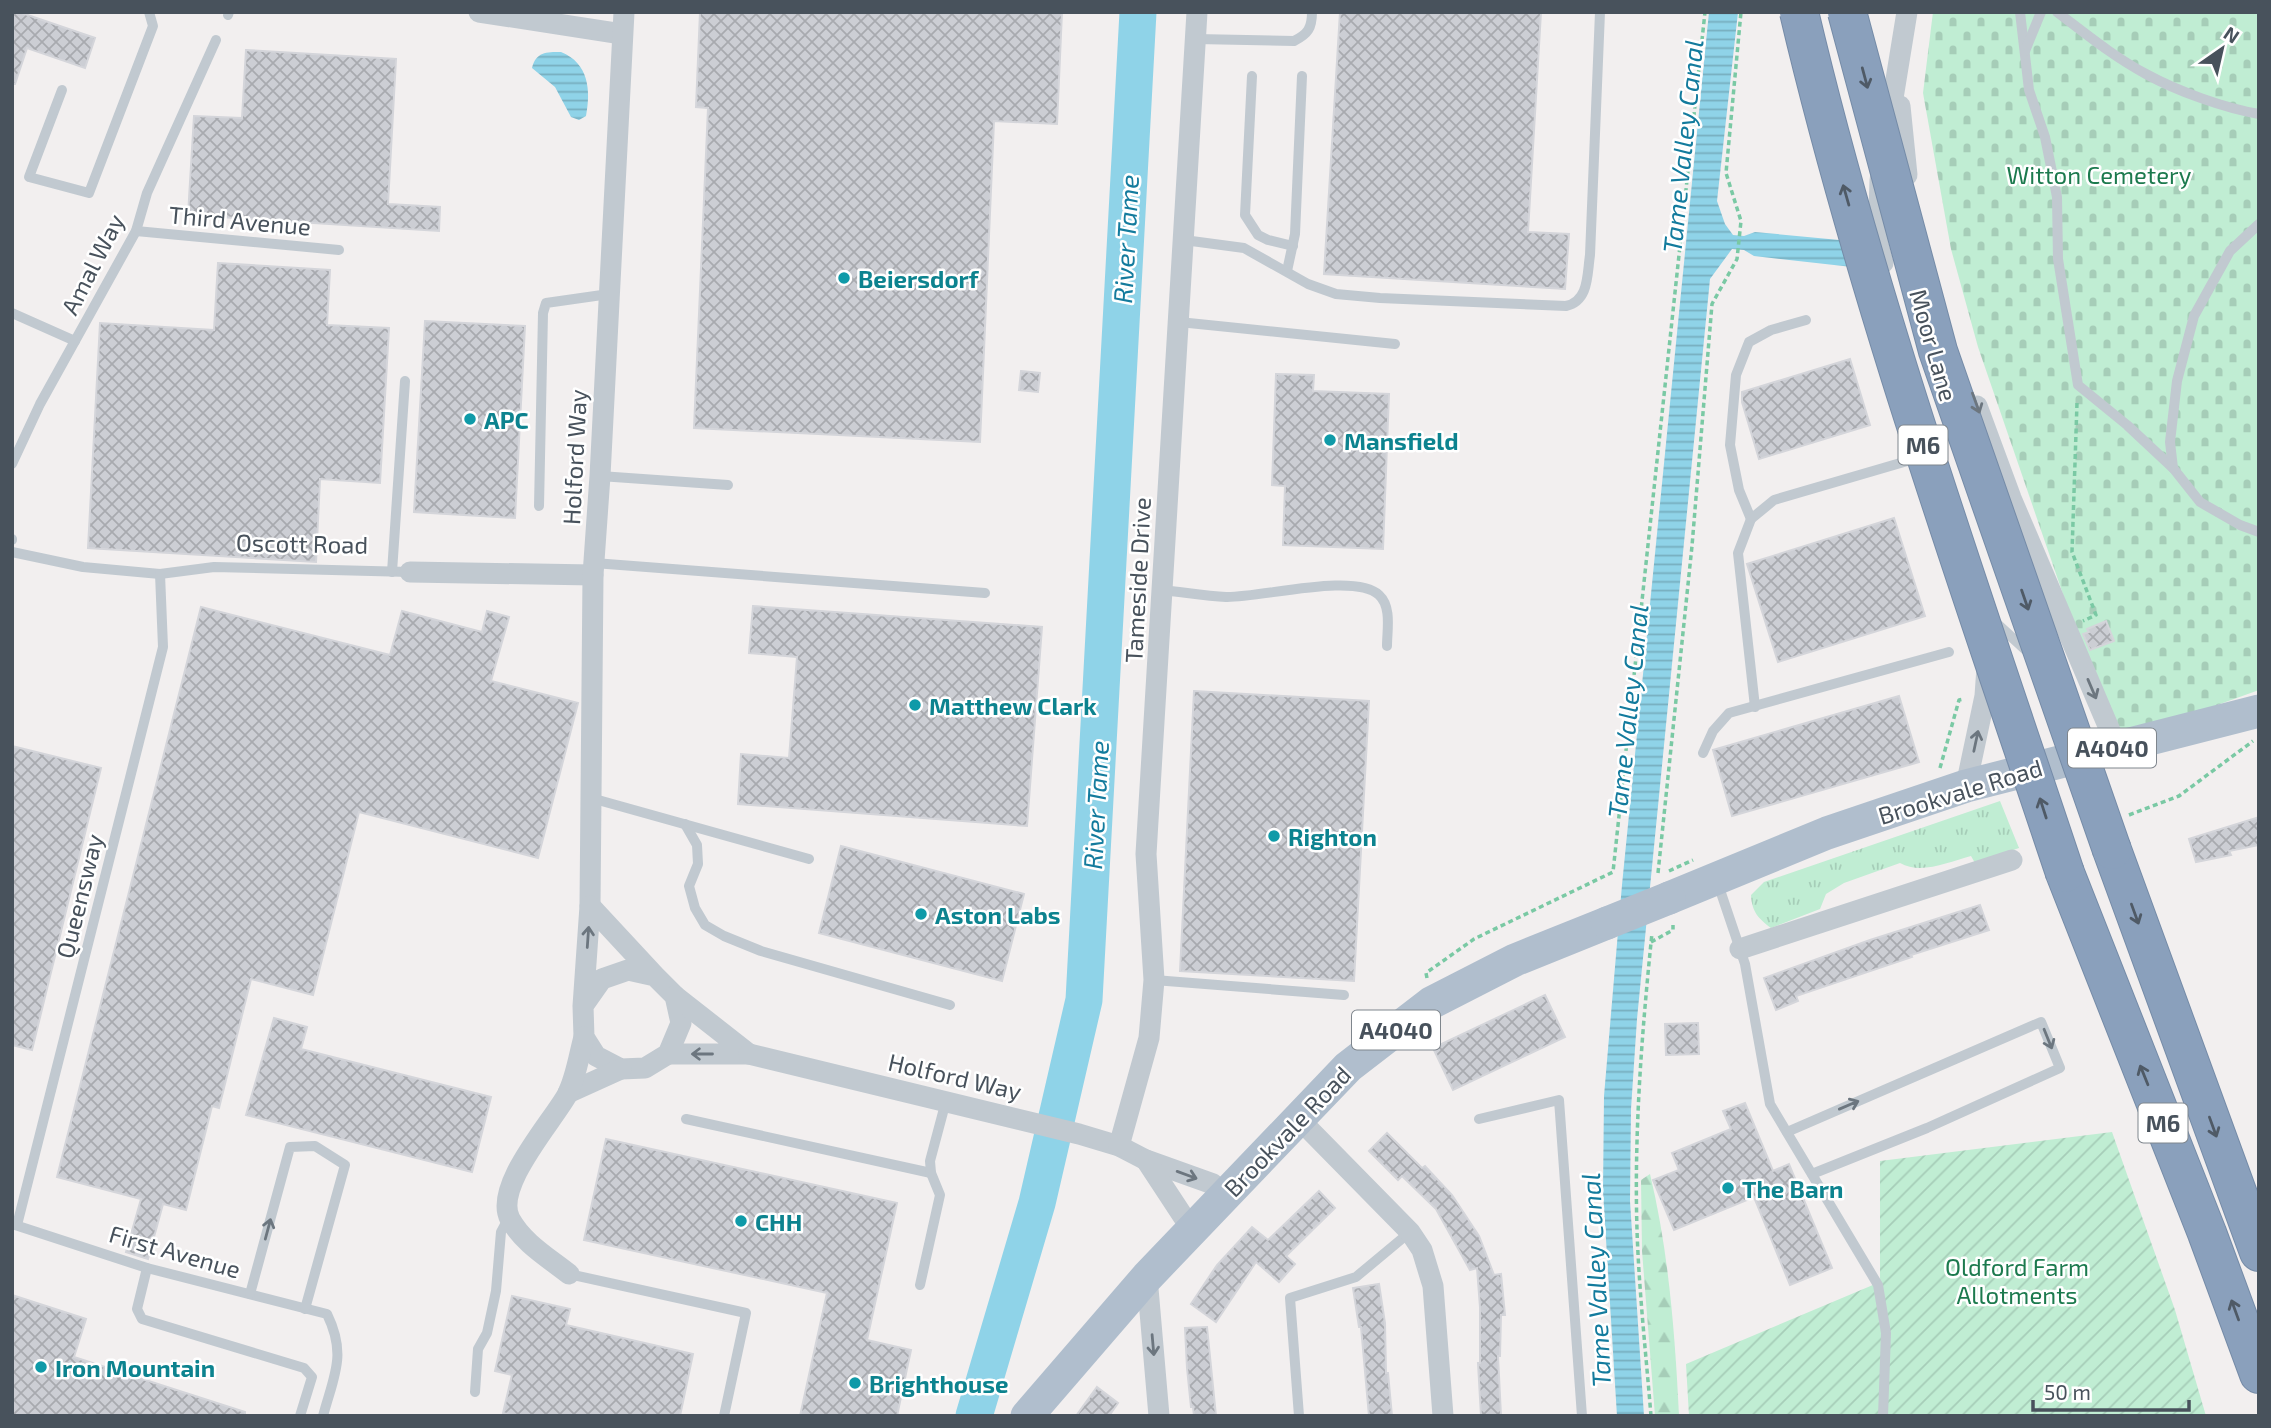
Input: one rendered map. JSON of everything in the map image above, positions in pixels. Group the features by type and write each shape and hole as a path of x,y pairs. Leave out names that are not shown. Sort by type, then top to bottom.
{"highway":[{"name":"M6","path":"1799,12 1826,127 1895,360 2064,873 2207,1233 2259,1374"},
{"name":"M6","path":"1847,12 1938,351 2112,850 2259,1252"}],"main road":[{"name":"Brookvale Road","path":"1027,1416 1147,1276 1298,1118 1348,1067 1430,1003 1515,960 1827,833 1966,786 2259,711"}],"street":[{"path":"479,12 622,34"},
{"name":"Holford Way","path":"583,1006 590,906 593,569 624,12"},
{"name":"Tameside Drive","path":"1119,1146 1149,1038 1154,980 1146,854 1198,12"},
{"name":"Moor Lane","path":"1907,12 1880,173 1889,243 1937,453 1991,618 1985,696 1966,786"},
{"name":"Moor Lane","path":"1898,76 1905,170 1941,309 2011,498 2058,637 2117,747"},
{"name":"Oscott Road","path":"401,572 593,569"},
{"path":"1740,949 2012,860"},
{"path":"568,1093 621,1069 645,1068 668,1054 681,1023 675,996 590,906"},
{"path":"569,1274 527,1241 509,1217 508,1194 524,1158 568,1093 583,1037 583,1006 602,979 628,970 655,976"},
{"name":"Holford Way","path":"675,996 749,1054"},
{"path":"583,1037 596,1056 621,1069"},
{"name":"Holford Way","path":"668,1054 749,1054 1008,1115 1119,1146 1146,1160 1213,1184 1226,1194"},
{"path":"1298,1118 1410,1232 1422,1250 1433,1286 1443,1416"},
{"name":"Holford Way","path":"1146,1160 1192,1230"},
{"path":"1147,1276 1159,1416"}],"lane":[{"path":"62,90 29,177 89,193 153,26 149,12"},
{"path":"1196,39 1294,41 1306,36 1312,25 1312,12"},
{"path":"1184,240 1244,248 1308,284 1336,294 1566,306 1575,304 1586,284 1590,256 1600,12"},
{"path":"2020,12 2029,90 2045,137 2057,197 2059,259 2078,384 2173,468 2200,502 2240,525 2259,532"},
{"path":"2024,54 2041,12"},
{"path":"2057,12 2147,75 2201,97 2259,114"},
{"name":"Amal Way","path":"12,464 40,404 136,231 147,193 215,40"},
{"path":"1252,76 1245,215 1258,235 1293,246"},
{"path":"1287,271 1293,246 1302,76"},
{"path":"2173,468 2170,442 2177,381 2194,316 2230,251 2259,223"},
{"name":"Third Avenue","path":"136,231 340,250"},
{"path":"1889,243 1922,237"},
{"path":"539,506 543,313 546,303 609,294"},
{"path":"12,313 75,341"},
{"path":"1751,519 1739,490 1730,445 1736,376 1748,342 1771,330 1806,320"},
{"path":"1179,322 1395,344"},
{"path":"401,572 405,381"},
{"path":"1755,707 1738,553 1751,519 1774,500 1937,453"},
{"path":"600,476 728,485"},
{"name":"Oscott Road","path":"12,552 83,567 160,574 214,567 401,572"},
{"path":"593,569 985,593"},
{"name":"Queensway","path":"15,1224 163,648 160,574"},
{"path":"1162,590 1227,597 1324,586 1369,589 1378,593 1387,610 1387,646"},
{"path":"1991,618 2031,656 2058,637"},
{"path":"1703,753 1713,731 1729,713 1949,652"},
{"path":"591,798 809,859"},
{"path":"685,824 697,845 698,864 689,886 695,908 705,925 761,951 950,1005"},
{"path":"1716,879 1745,964 1770,1104 1878,1284 1886,1333 1883,1416"},
{"path":"1154,980 1343,995"},
{"path":"1787,1132 2042,1022 2060,1068 1927,1128 1812,1174"},
{"path":"1479,1119 1559,1100 1581,1416"},
{"path":"920,1285 940,1195 931,1173 930,1161 946,1101"},
{"path":"687,1119 931,1173"},
{"path":"250,1294 290,1147 315,1146 345,1165 305,1309"},
{"path":"475,1392 478,1349 487,1333 496,1291 501,1232 509,1217"},
{"name":"First Avenue","path":"15,1224 147,1268 327,1314 336,1333 339,1350 323,1416"},
{"path":"1299,1416 1290,1298 1356,1278 1410,1232"},
{"path":"147,1268 137,1308 142,1319 304,1368 312,1377 300,1416"},
{"path":"569,1274 746,1313 723,1416"}],"path":[{"path":"1430,1003 1426,973 1474,939 1613,872 1705,12"},
{"path":"1651,942 1673,930 1667,898 1712,304 1737,259 1741,221 1726,173 1741,12"},
{"path":"2058,637 2096,615 2072,552 2078,384"},
{"path":"2127,816 2179,796 2259,736"},
{"path":"1650,1416 1637,1232 1637,1157 1640,1078 1652,929"}],"green space":[{"name":"Witton Cemetery","path":"1933,12 2259,12 2259,690 2120,740 2065,600 1978,347 1951,249 1923,93"},
{"path":"2000,801 2019,848 1975,863 1971,856 1926,868 1900,863 1844,883 1826,894 1820,909 1771,928 1754,910 1751,895 1764,882"},
{"name":"Oldford Farm Allotments","path":"2112,1132 2175,1310 2206,1416 1689,1416 1686,1364 1880,1282 1880,1161"},
{"path":"1650,1174 1670,1294 1679,1416 1655,1416 1642,1251 1641,1180"}],"water":[{"path":"1709,12 1738,12 1717,201 1725,224 1733,235 1744,236 1755,232 1850,241 1852,267 1754,256 1744,250 1732,249 1710,279 1637,1019 1631,1109 1630,1201 1644,1416 1617,1416 1603,1191 1604,1096 1622,885"},
{"path":"561,52 577,63 586,79 586,116 579,120 571,117 555,87 532,68 542,54"}],"building":[{"path":"12,12 95,38 85,68 27,48 15,84 12,84"},
{"name":"Beiersdorf","path":"700,12 1062,12 1057,124 994,121 980,442 694,428 708,108 696,107"},
{"path":"1340,12 1541,12 1528,232 1569,234 1565,289 1324,274"},
{"path":"246,50 396,59 388,204 440,207 439,231 188,215 194,116 242,118"},
{"path":"218,263 330,270 327,325 389,328 380,483 320,479 316,562 88,548 100,323 214,330"},
{"name":"APC","path":"425,321 525,326 515,518 414,512"},
{"path":"1850,359 1870,425 1759,459 1742,402 1742,392"},
{"path":"1021,371 1040,373 1038,392 1019,390"},
{"name":"Mansfield","path":"1276,374 1314,375 1313,391 1389,394 1383,549 1283,545 1285,486 1272,485"},
{"path":"1894,518 1925,616 1778,662 1747,564"},
{"name":"Matthew Clark","path":"753,606 1042,627 1027,826 738,804 741,754 789,758 797,657 749,653"},
{"path":"201,607 390,655 402,611 482,632 487,611 509,617 491,681 578,703 538,858 359,812 313,995 251,979 219,1108 212,1106 186,1210 163,1204 148,1259 126,1252 141,1199 57,1177"},
{"path":"2106,621 2114,641 2090,650 2083,634 2089,632 2087,629"},
{"name":"Righton","path":"1194,691 1369,701 1354,981 1180,971"},
{"path":"1899,696 1919,762 1732,816 1713,750"},
{"path":"12,746 101,768 32,1050 12,1045"},
{"path":"2259,817 2259,845 2229,851 2231,855 2196,862 2189,839"},
{"name":"Aston Labs","path":"841,846 1024,894 1002,981 819,933"},
{"path":"1980,905 1989,930 1796,996 1798,1001 1776,1010 1764,978"},
{"path":"1545,995 1565,1037 1453,1090 1433,1048"},
{"path":"274,1018 307,1027 301,1049 491,1097 472,1172 246,1115"},
{"path":"1698,1023 1699,1054 1666,1055 1665,1024"},
{"name":"The Barn","path":"1745,1103 1773,1171 1789,1164 1832,1268 1790,1285 1754,1197 1674,1230 1653,1180 1679,1170 1672,1153 1731,1129 1723,1111"},
{"path":"1387,1133 1422,1168 1425,1166 1452,1195 1479,1236 1494,1275 1501,1274 1505,1315 1501,1315 1498,1356 1501,1416 1481,1416 1477,1268 1470,1270 1436,1209 1402,1176 1398,1180 1369,1151"},
{"name":"CHH","path":"606,1139 897,1203 867,1340 911,1350 897,1416 800,1416 827,1293 584,1240"},
{"path":"1319,1191 1335,1208 1286,1256 1295,1264 1279,1282 1256,1262 1216,1322 1191,1304 1217,1265 1252,1227 1268,1240"},
{"path":"1379,1284 1385,1323 1386,1373 1392,1416 1369,1416 1361,1327 1353,1288"},
{"path":"12,1295 86,1319 74,1357 245,1412 245,1416 12,1416"},
{"path":"512,1296 570,1309 566,1325 693,1354 680,1416 514,1416 503,1413 512,1375 495,1371"},
{"path":"1207,1327 1216,1416 1194,1416 1185,1328"},
{"path":"1097,1387 1118,1403 1109,1416 1076,1416"}],"waterway":[{"name":"River Tame","path":"974,1416 1037,1203 1084,1000 1138,12"}],"place":[{"name":"Beiersdorf","path":"844,278"},
{"name":"APC","path":"470,419"},
{"name":"Mansfield","path":"1330,440"},
{"name":"Matthew Clark","path":"915,705"},
{"name":"Righton","path":"1274,836"},
{"name":"Aston Labs","path":"921,914"},
{"name":"The Barn","path":"1728,1188"},
{"name":"CHH","path":"741,1221"},
{"name":"Iron Mountain","path":"41,1367"},
{"name":"Brighthouse","path":"855,1383"}],"water label":[{"name":"Tame Valley Canal","path":"1682,146"},
{"name":"Tame Valley Canal","path":"1627,711"},
{"name":"Tame Valley Canal","path":"1595,1280"}]}
